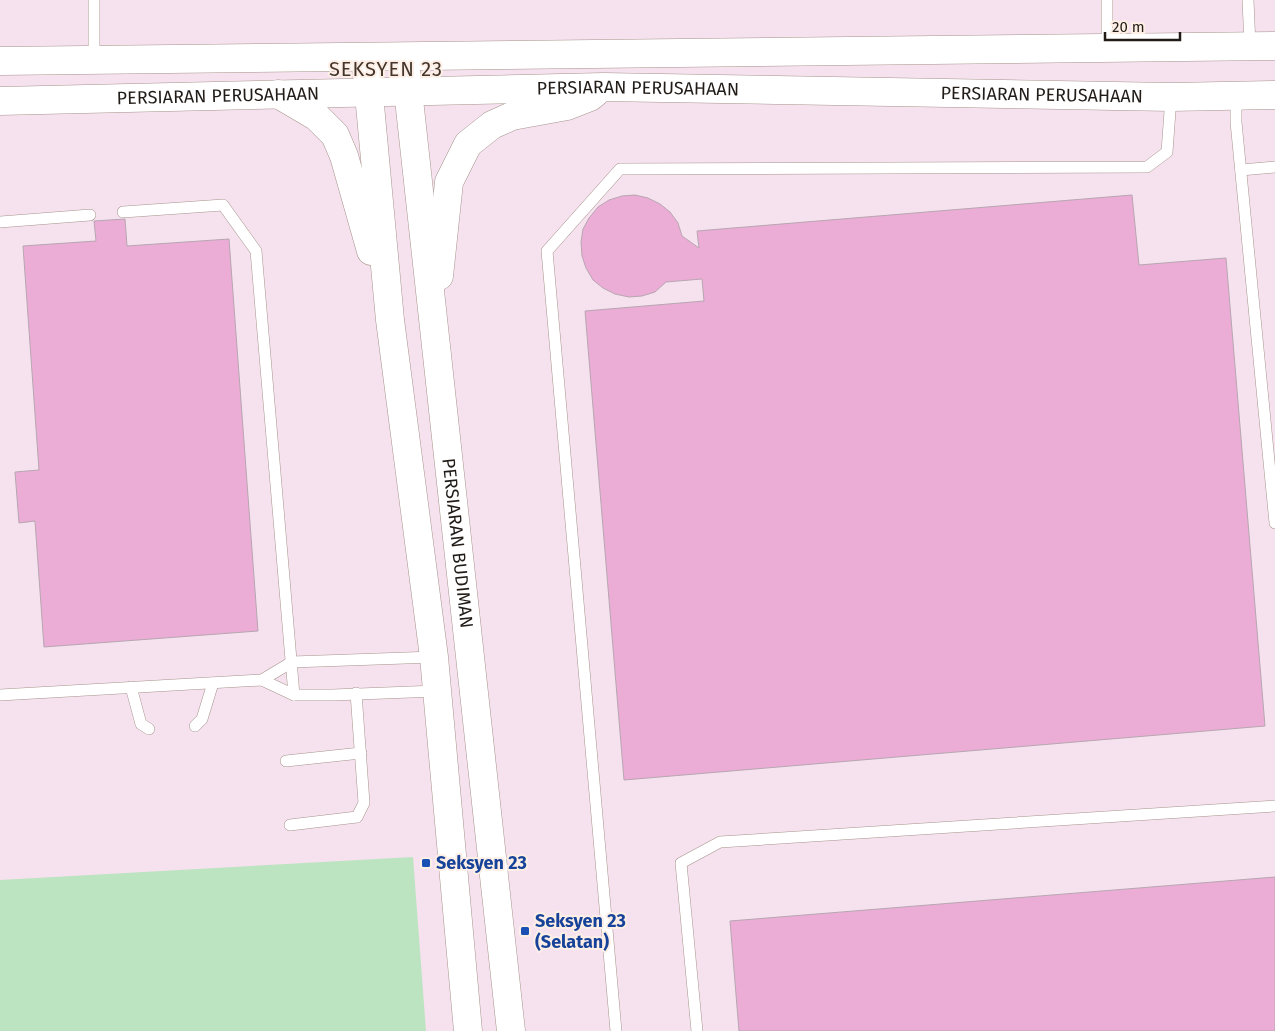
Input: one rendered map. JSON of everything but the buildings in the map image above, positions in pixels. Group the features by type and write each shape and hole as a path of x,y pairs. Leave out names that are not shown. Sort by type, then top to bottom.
{"main road":[{"name":"PERSIARAN PERUSAHAAN","path":"0,61 1262,46"},
{"name":"PERSIARAN BUDIMAN","path":"365,56 390,320 434,657 468,1031"},
{"name":"PERSIARAN BUDIMAN","path":"404,56 511,1031"},
{"name":"PERSIARAN PERUSAHAAN","path":"0,101 603,86 1171,97 1275,95"},
{"path":"434,328 449,182 468,144 492,125 512,116 567,106 590,97 603,86"},
{"path":"278,94 316,117 335,135 344,156 390,320"}],"lane":[{"path":"94,0 94,60"},
{"path":"1107,0 1108,48"},
{"path":"1248,0 1262,46"},
{"path":"1236,96 1236,122 1275,523"},
{"path":"616,1031 547,252 620,169 1147,167 1167,152 1171,97"},
{"path":"1241,170 1275,167"},
{"path":"123,212 223,205 256,251 294,695"},
{"path":"0,222 90,215"},
{"path":"262,680 292,662 434,657"},
{"path":"0,695 262,680 294,695 437,691"},
{"path":"195,726 202,719 214,682"},
{"path":"131,687 141,724 149,729"},
{"path":"290,825 357,817 364,803 356,693"},
{"path":"286,760 361,753"},
{"path":"697,1031 681,863 720,842 1275,806"}],"shaded area":[{"path":"0,0 1275,0 1275,1031 0,1031"}],"green space":[{"path":"413,857 426,1031 0,1031 0,880"}],"place":[{"name":"Seksyen 23","path":"426,863"},
{"name":"Seksyen 23 (Selatan)","path":"525,931"}],"district":[{"name":"SEKSYEN 23","path":"386,69"}]}
